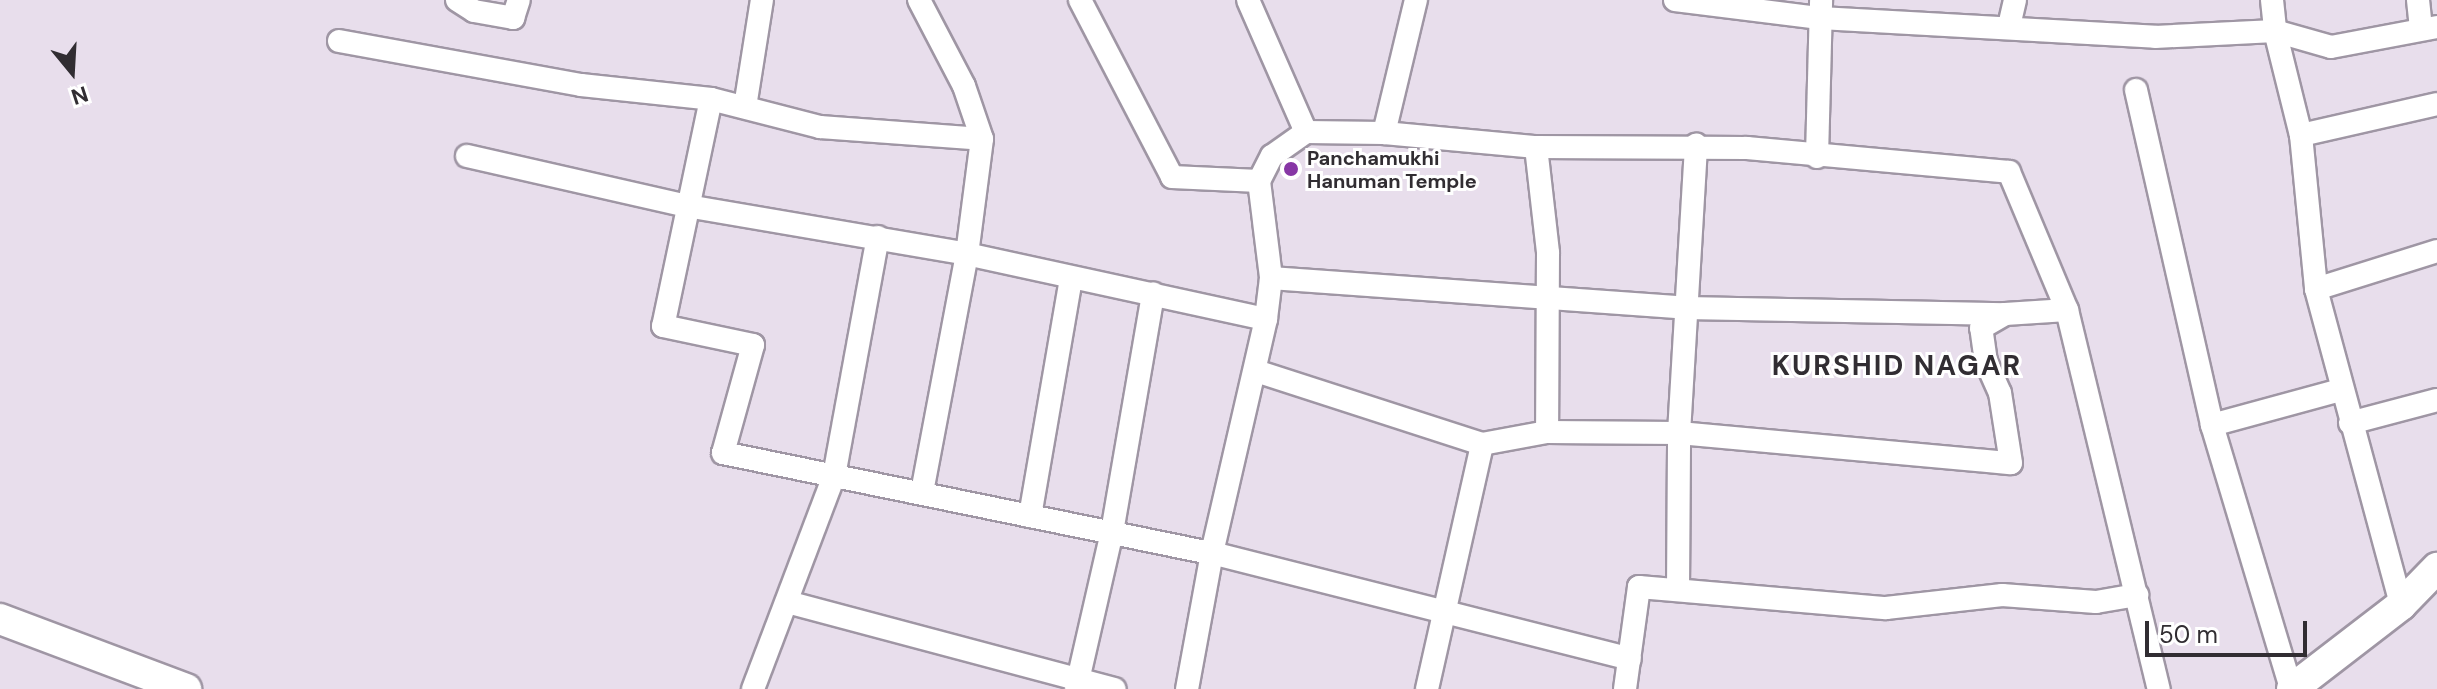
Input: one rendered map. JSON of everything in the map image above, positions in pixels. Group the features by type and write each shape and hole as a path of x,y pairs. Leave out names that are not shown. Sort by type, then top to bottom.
{"main road":[{"path":"2292,689 2401,605 2437,568"},
{"path":"0,619 186,689"}],"street":[{"path":"457,0 474,11 513,18 519,0"},
{"path":"745,107 762,0"},
{"path":"919,0 964,86 982,139 967,254 922,493"},
{"path":"1080,0 1172,177 1193,182 1259,181"},
{"path":"1248,0 1306,132"},
{"path":"1384,133 1416,0"},
{"path":"1675,0 2155,37 2275,31 2331,47 2429,28 2418,0"},
{"path":"2009,26 2015,0"},
{"path":"2272,0 2275,31 2301,135 2316,289 2401,605"},
{"path":"1817,157 1820,9"},
{"path":"339,41 581,85 711,99 820,127 982,139"},
{"path":"2136,90 2212,425 2292,689"},
{"path":"711,99 663,326 753,345 723,453 1212,553 1630,659"},
{"path":"2301,135 2437,104"},
{"path":"1187,689 1212,553 1266,319 1271,278 1259,181 1272,156 1306,132 1384,133 1536,147 1696,145 2009,172 2067,310 2159,689"},
{"path":"1678,590 1679,433 1696,145"},
{"path":"1536,147 1549,297 1547,432"},
{"path":"467,156 687,206 967,254 1266,319"},
{"path":"753,689 834,476 878,237"},
{"path":"2316,289 2437,251"},
{"path":"1271,278 1686,308 2005,314 2067,310"},
{"path":"1030,516 1071,279"},
{"path":"1077,685 1112,532 1153,294"},
{"path":"1256,371 1482,444 1547,432 1679,433 2011,463 2000,393 1986,362 1981,328 2005,314"},
{"path":"2212,425 2341,390"},
{"path":"2350,423 2437,400"},
{"path":"1427,689 1482,444"},
{"path":"1625,689 1639,587 1886,608 2002,595 2096,602 2137,595"},
{"path":"787,602 1077,685 1115,689"}],"place":[{"name":"Panchamukhi Hanuman Temple","path":"1291,169"}],"district":[{"name":"KURSHID NAGAR","path":"1897,366"}]}
